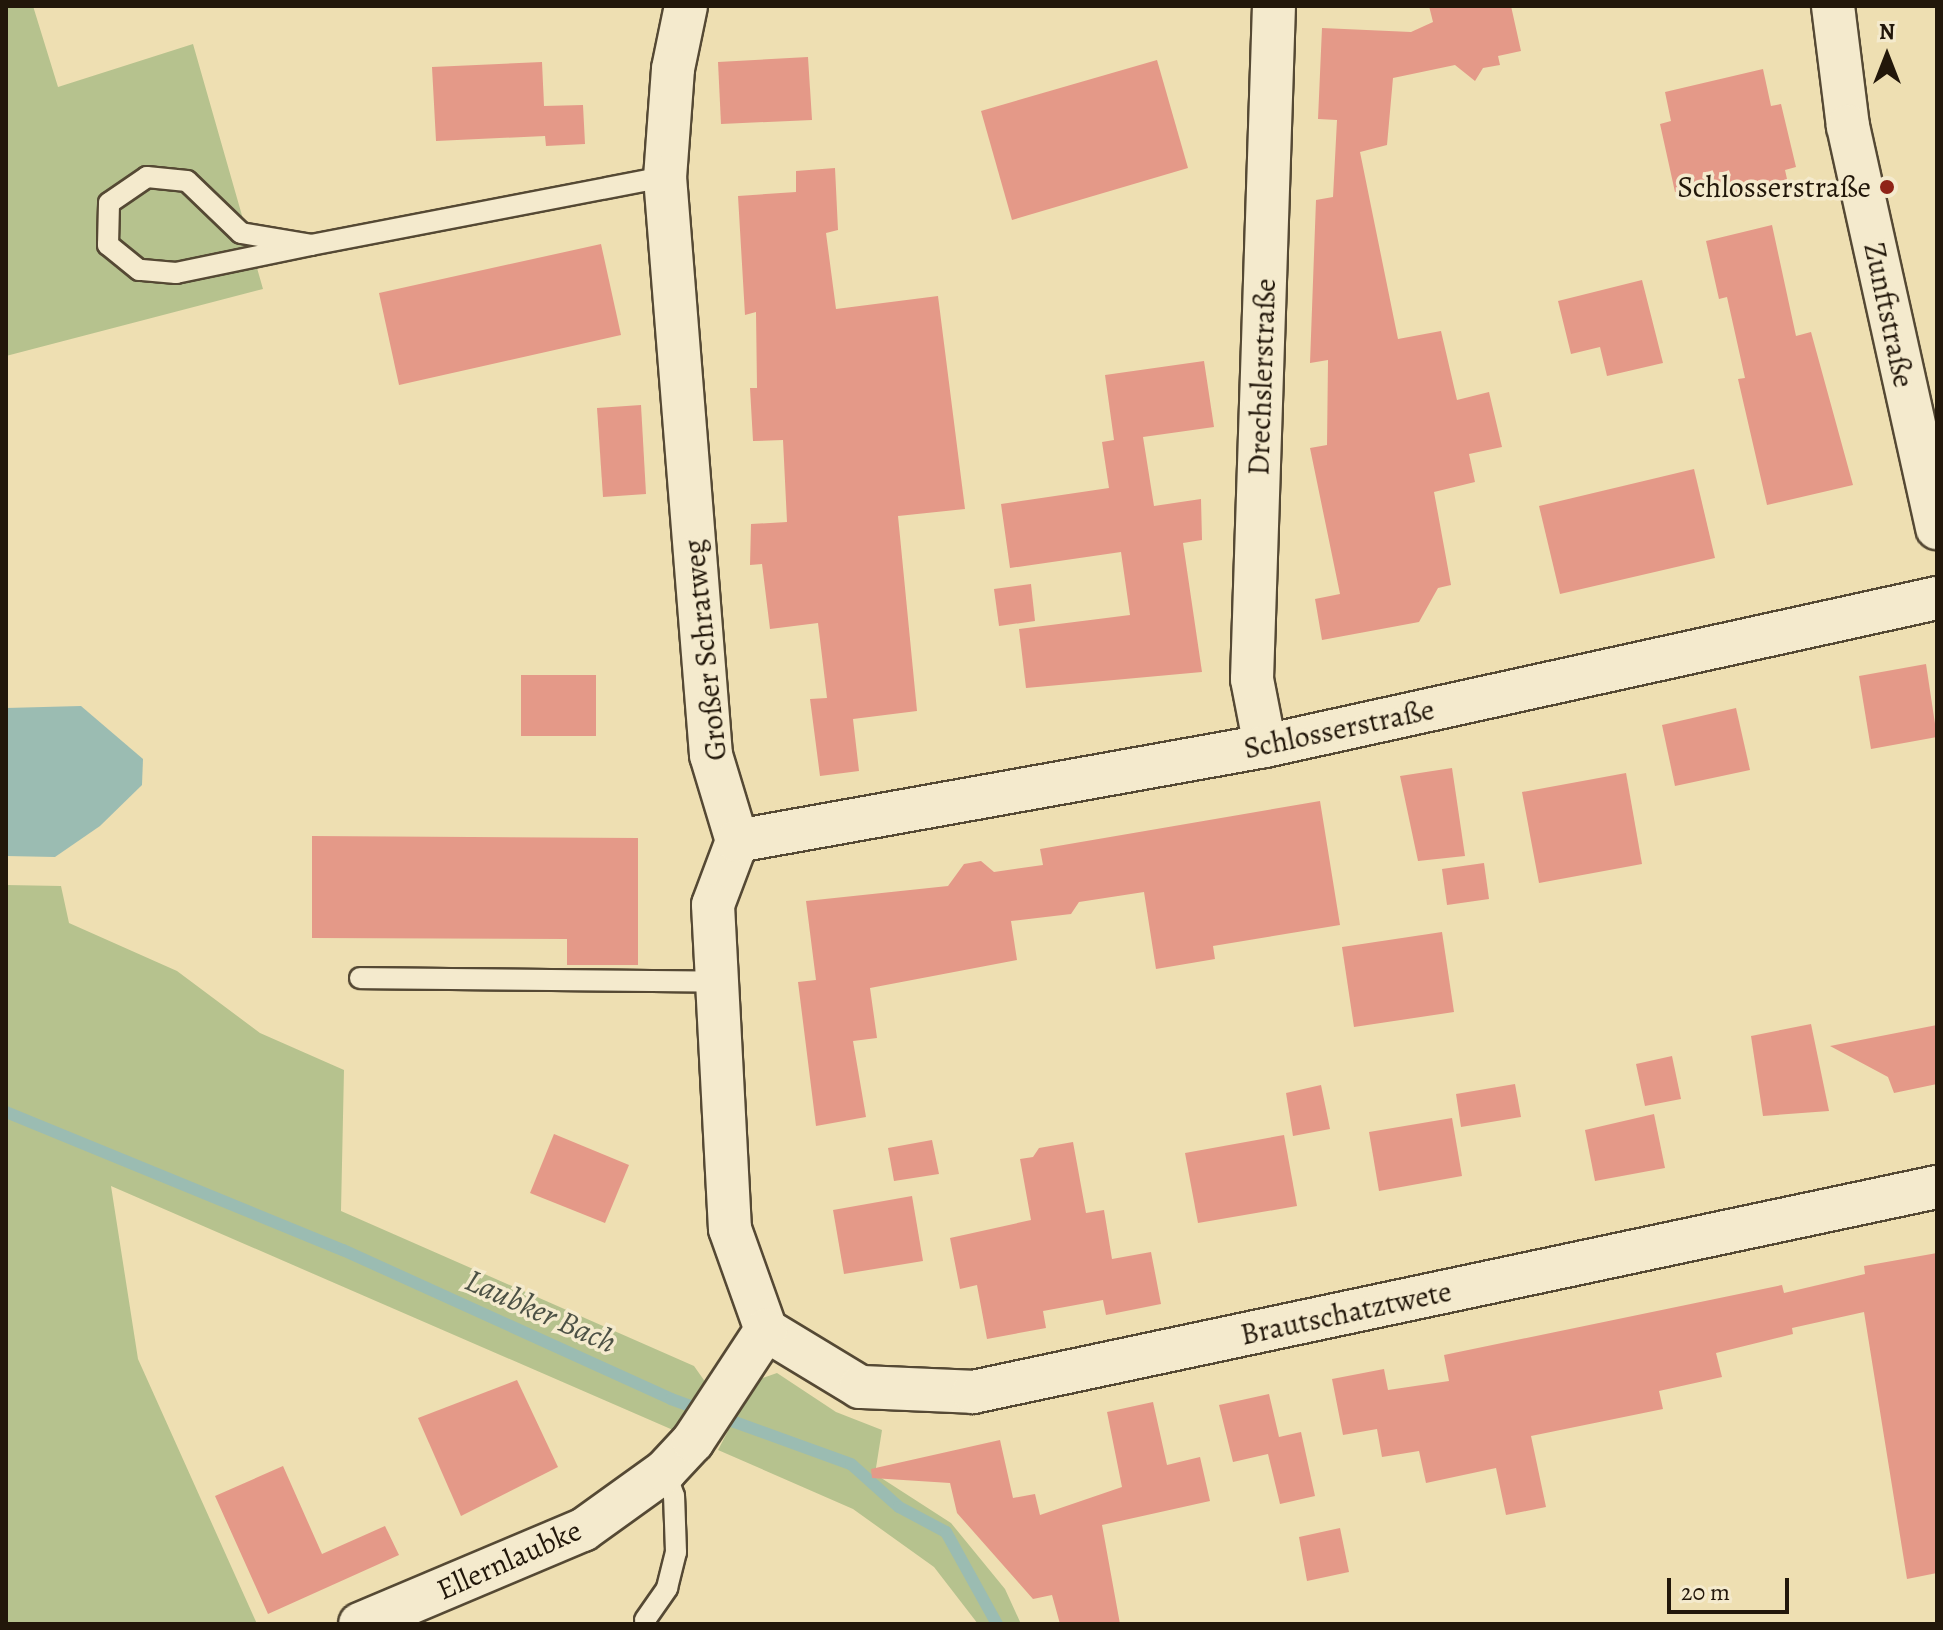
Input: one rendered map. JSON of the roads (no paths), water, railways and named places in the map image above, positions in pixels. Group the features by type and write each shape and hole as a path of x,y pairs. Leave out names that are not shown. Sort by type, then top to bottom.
{"street":[{"name":"Großer Schratweg","path":"686,6 673,69 665,177 711,755 737,841"},
{"name":"Drechslerstraße","path":"1265,746 1252,679 1274,6"},
{"name":"Zunftstraße","path":"1833,6 1848,126 1937,528"},
{"name":"Schlosserstraße","path":"737,841 1265,746 1937,598"},
{"path":"737,841 713,905 730,1229 766,1330"},
{"name":"Brautschatztwete","path":"766,1330 860,1387 973,1392 1937,1187"},
{"name":"Ellernlaubke","path":"360,1624 583,1530 665,1471 693,1441 720,1392 766,1330"}],"lane":[{"path":"311,245 241,233 187,181 147,177 109,203 108,245 139,270 176,273 665,177"},
{"path":"360,978 717,982"},
{"path":"645,1620 667,1588 676,1552 676,1510 665,1471"}],"water":[{"path":"81,706 143,759 142,785 100,826 55,857 6,856 6,708"}],"waterway":[{"name":"Laubker Bach","path":"6,1112 343,1250 671,1399 851,1464 899,1507 946,1532 997,1624"}],"place":[{"name":"Schlosserstraße","path":"1887,187"}]}
